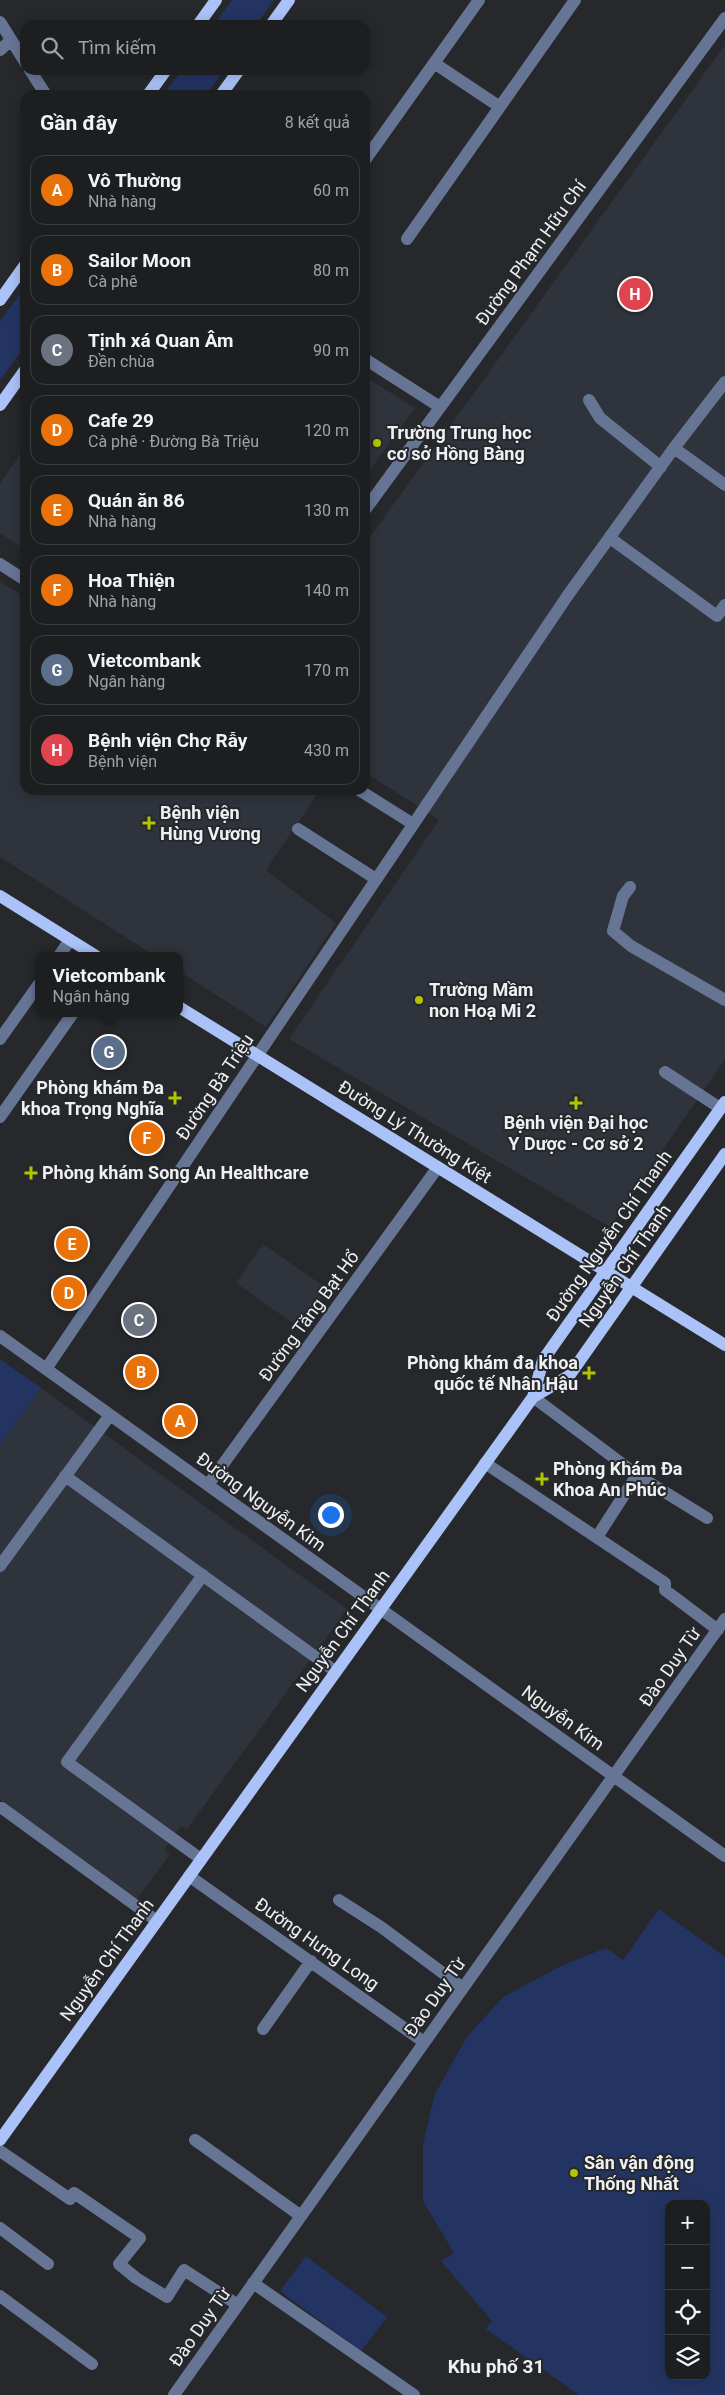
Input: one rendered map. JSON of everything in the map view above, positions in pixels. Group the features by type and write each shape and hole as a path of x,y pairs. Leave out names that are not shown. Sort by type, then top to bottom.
{"main road":[{"path":"202,20 216,0"},
{"path":"275,20 289,0"},
{"path":"152,90 162,75"},
{"path":"225,90 235,75"},
{"path":"0,300 20,272"},
{"path":"0,404 20,377"},
{"path":"0,896 90,952"},
{"name":"Đường Lý Thường Kiệt","path":"183,1009 725,1344"},
{"name":"Đường Nguyễn Chí Thanh","path":"533,1397 543,1360 723,1105"},
{"name":"Nguyễn Chí Thanh","path":"0,2140 533,1397 569,1376 725,1154"}],"street":[{"path":"370,153 479,0"},
{"path":"407,239 575,0"},
{"name":"Đường Phạm Hữu Chí","path":"370,503 725,18"},
{"path":"0,22 20,54"},
{"path":"0,50 11,40"},
{"path":"434,63 500,107"},
{"path":"33,75 43,90"},
{"path":"370,362 440,408"},
{"name":"Đường Bà Triệu","path":"46,1369 568,595 674,448 725,382"},
{"path":"589,400 600,418 661,467"},
{"path":"674,448 725,485"},
{"path":"610,538 718,616 725,605"},
{"path":"0,564 20,577"},
{"path":"367,795 413,824"},
{"path":"298,829 376,879"},
{"path":"630,887 624,896 613,931 631,946 725,1000"},
{"path":"62,952 70,940"},
{"path":"0,1039 35,990"},
{"path":"0,1117 70,1017"},
{"path":"665,1072 723,1105"},
{"name":"Đường Tăng Bạt Hổ","path":"208,1485 438,1167"},
{"name":"Đường Nguyễn Kim","path":"0,1336 380,1608"},
{"path":"533,1397 637,1475 707,1518"},
{"path":"0,1566 110,1415"},
{"path":"485,1463 666,1583 665,1590 721,1625"},
{"path":"597,1537 637,1475"},
{"path":"65,1476 336,1671"},
{"path":"201,1859 67,1762 202,1575"},
{"name":"Nguyễn Kim","path":"380,1608 725,1856"},
{"name":"Đào Duy Từ","path":"174,2395 721,1625"},
{"path":"2,1808 157,1922"},
{"name":"Đường Hưng Long","path":"189,1876 424,2042"},
{"path":"339,1900 381,1927 463,1988"},
{"path":"263,2029 311,1961"},
{"path":"195,2140 301,2216"},
{"path":"0,2151 70,2199 74,2193 140,2238 119,2264 136,2278 167,2297 184,2270 238,2305"},
{"path":"0,2228 48,2264"},
{"path":"253,2283 414,2395"},
{"path":"0,2296 92,2364"}],"shaded area":[{"path":"232,0 274,0 260,20 218,20"},
{"path":"725,45 725,1059 610,1227 289,1039 439,820 370,775 370,537"},
{"path":"178,75 220,75 210,90 167,90"},
{"path":"20,294 20,353 0,380 0,321"},
{"name":"Trường Trung học cơ sở Hồng Bàng","path":"370,380 415,408 370,470"},
{"path":"20,455 20,547 0,533 0,483"},
{"name":"Bệnh viện Hùng Vương","path":"0,582 20,594 20,795 317,795 266,870 336,923 266,1027 183,974 183,952 149,952 0,857"},
{"path":"263,1244 328,1289 300,1328 236,1283"},
{"path":"0,1359 41,1388 0,1445"},
{"path":"41,1388 347,1609 187,1829 181,1826 164,1849 170,1854 137,1899 0,1800 0,1445"},
{"name":"Sân vận động Thống Nhất","path":"659,1909 725,1957 725,2395 579,2395 486,2329 492,2321 441,2261 454,2253 423,2201 423,2145 434,2096 466,2038 503,1997 563,1965 606,1948 623,1960"},
{"path":"306,2256 387,2317 361,2351 280,2291"}],"place":[{"name":"Bệnh viện Chợ Rẫy","path":"635,294"},
{"name":"Trường Trung học cơ sở Hồng Bàng","path":"377,443"},
{"name":"Bệnh viện Hùng Vương","path":"149,823"},
{"name":"Trường Mầm non Hoạ Mi 2","path":"419,1000"},
{"name":"Vietcombank","path":"109,1052"},
{"name":"Phòng khám Đa khoa Trọng Nghĩa","path":"175,1098"},
{"name":"Bệnh viện Đại học Y Dược - Cơ sở 2","path":"576,1103"},
{"name":"Hoa Thiện","path":"147,1138"},
{"name":"Phòng khám Song An Healthcare","path":"31,1173"},
{"name":"Quán ăn 86","path":"72,1244"},
{"name":"Cafe 29","path":"69,1293"},
{"name":"Tịnh xá Quan Âm","path":"139,1320"},
{"name":"Sailor Moon","path":"141,1372"},
{"name":"Phòng khám đa khoa quốc tế Nhân Hậu","path":"589,1373"},
{"name":"Vô Thường","path":"180,1421"},
{"name":"Phòng Khám Đa Khoa An Phúc","path":"542,1479"},
{"name":"Sân vận động Thống Nhất","path":"574,2173"}],"district":[{"name":"Khu phố 31","path":"496,2366"}]}
